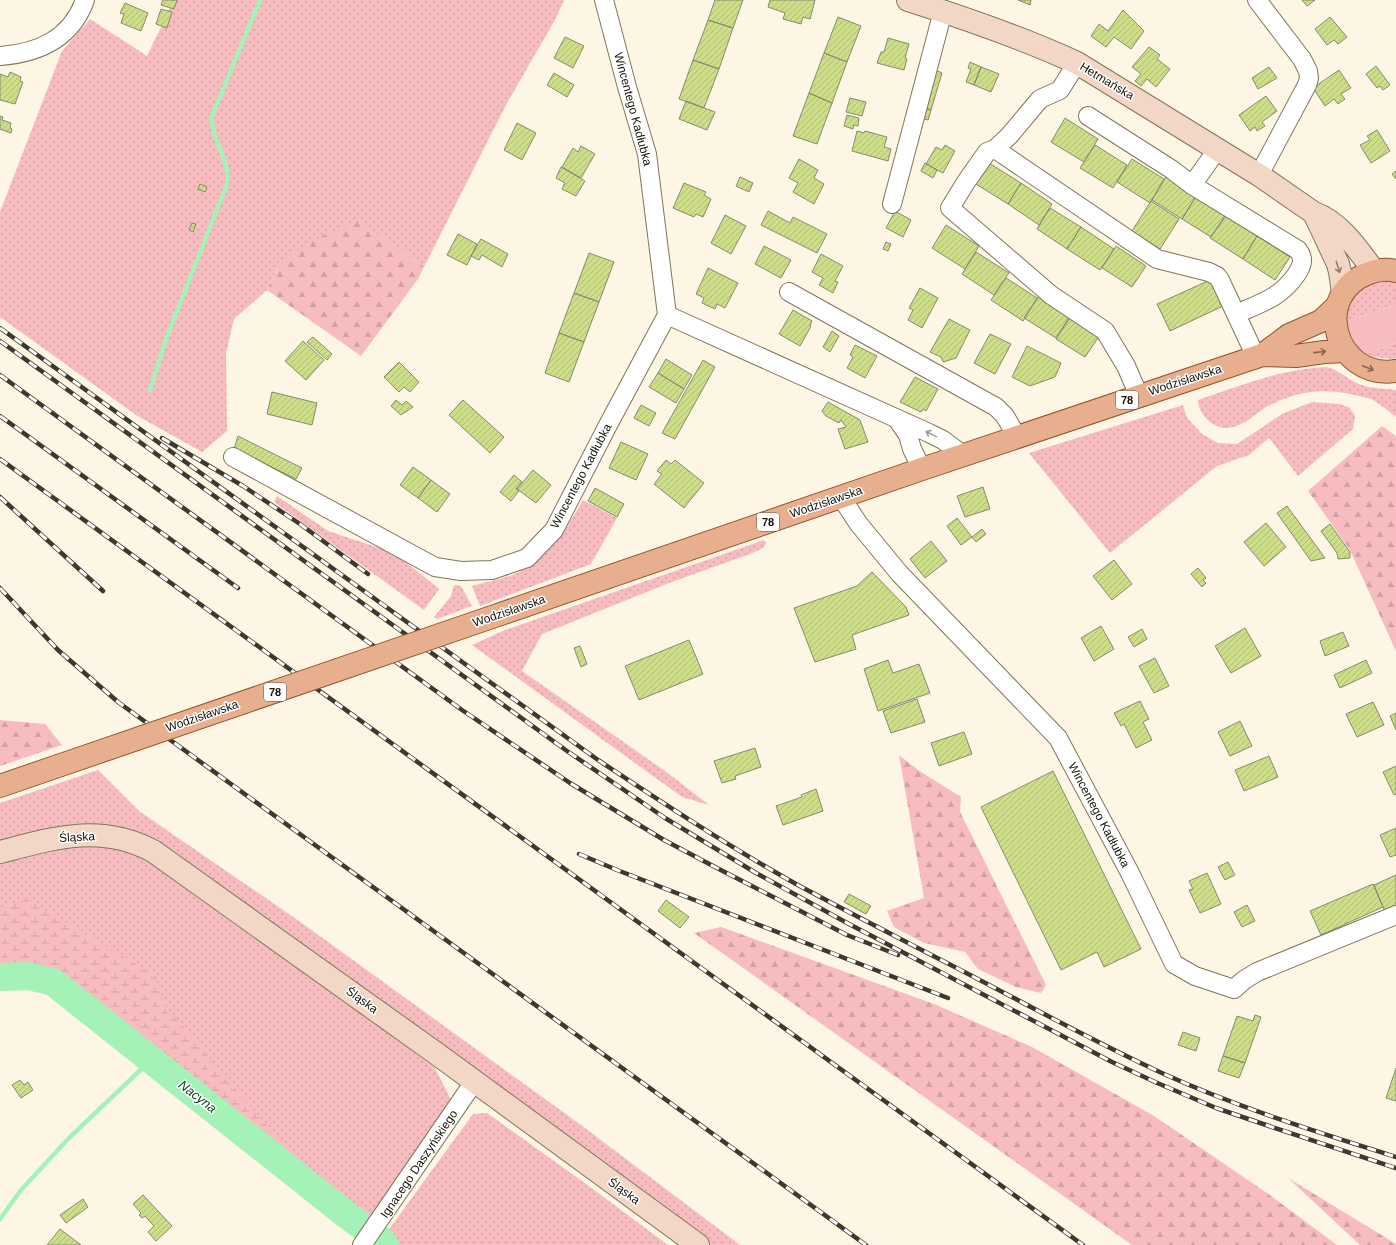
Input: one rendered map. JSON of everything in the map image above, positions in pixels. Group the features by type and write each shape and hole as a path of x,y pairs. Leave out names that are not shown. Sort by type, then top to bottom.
{"main road":[{"name":"78","path":"1340,299 1351,283 1362,275 1374,271 1396,271"},
{"name":"Wodzisławska","path":"0,786 922,468 1259,356 1289,335 1320,321 1340,299"},
{"path":"1340,299 1335,321 1338,337 1345,351 1355,361 1368,368 1381,372 1396,371"},
{"name":"Wodzisławska","path":"1259,356 1296,356 1345,351"}],"street":[{"path":"0,56 40,48 58,38 71,26 78,16 85,0"},
{"name":"Wincentego Kadłubka","path":"233,457 435,567 461,571 492,570 527,558 554,530 667,315 648,154 627,87 604,0"},
{"name":"Hetmańska","path":"908,0 1048,49 1077,62 1216,150 1259,175 1314,213 1324,217 1343,232 1374,271"},
{"path":"1257,0 1302,60 1308,71 1309,78 1307,85 1259,175"},
{"path":"892,204 942,11"},
{"path":"1077,62 1060,90 1040,98 1009,136 995,149 987,152 950,208 1051,295 1105,331 1126,366 1139,396"},
{"path":"1088,116 1171,169 1192,185 1298,250 1303,259 1300,269 1288,286 1280,293 1236,314"},
{"path":"995,149 1157,259 1209,272 1217,276 1259,356"},
{"path":"1192,185 1216,150"},
{"path":"1314,213 1338,264 1340,272 1340,299"},
{"path":"789,292 996,407 1005,416 1018,437"},
{"path":"667,315 943,440 963,455"},
{"path":"897,419 908,435 912,449 922,468"},
{"name":"Wincentego Kadłubka","path":"841,497 858,523 899,573 1058,738 1130,873 1174,964 1195,976 1234,989 1244,980 1257,972 1396,915"},
{"name":"Śląska","path":"0,852 58,837 77,835 114,837 142,845 160,855 698,1245"},
{"name":"Ignacego Daszyńskiego","path":"364,1242 378,1224 474,1082"}],"green space":[{"path":"174,0 564,0 555,20 507,103 424,267 392,243 281,260 267,290 234,319 226,353 227,431 202,452 136,415 0,317 0,212 62,51 90,19 147,56"},
{"path":"357,221 392,243 424,267 418,279 361,356 267,290 281,260 322,236"},
{"path":"1396,280 1396,305 1345,322 1348,306 1355,294 1369,282"},
{"path":"1396,305 1396,343 1366,354 1356,346 1345,322"},
{"path":"1396,343 1396,358 1394,359 1373,357 1366,354"},
{"path":"1326,367 1335,370 1364,386 1396,390 1396,417 1371,399 1331,391 1319,391 1294,395 1268,406 1239,425 1228,428 1222,428 1207,420 1199,405 1198,400 1261,379 1309,368"},
{"path":"1312,402 1340,404 1350,408 1355,416 1353,429 1298,476 1269,438 1249,455 1217,466 1110,553 1029,453 1183,405 1187,418 1202,434 1218,443 1237,444 1282,414"},
{"path":"1382,426 1396,436 1396,651 1350,550 1308,491"},
{"path":"277,496 328,531 395,553 439,589 424,610 274,502"},
{"path":"583,500 617,518 591,564 480,606 472,586 501,579 517,573 529,566 556,542"},
{"path":"764,540 766,543 763,548 750,554 669,583 542,634 522,671 665,771 709,805 682,797 472,645 505,630"},
{"path":"454,585 461,586 472,606 437,619 434,617 451,596"},
{"path":"0,720 45,724 62,745 0,766"},
{"path":"899,755 918,770 961,797 960,812 1046,985 1041,993 1016,987 978,969 965,952 924,943 894,927 887,911 924,898"},
{"path":"98,770 139,811 299,921 581,1125 740,1245 711,1245 160,847 0,846 0,803"},
{"path":"77,846 121,847 174,874 435,1068 452,1102 369,1221 251,1134 77,990 0,971 0,862"},
{"path":"27,899 156,976 164,1004 294,1158 291,1176 65,999 48,984 19,981 0,985 0,908"},
{"path":"721,927 934,1004 1032,1047 1154,1116 1267,1193 1337,1245 1132,1245 694,933"},
{"path":"487,1113 668,1245 382,1245 387,1232 473,1114"},
{"path":"1288,1178 1396,1244 1396,1245 1360,1245"}],"building":[{"path":"163,0 177,0 174,9 161,5"},
{"path":"715,0 743,0 733,28 708,20"},
{"path":"770,0 815,0 810,19 803,17 801,24 783,19 785,13 768,7"},
{"path":"1018,0 1031,0 1030,5"},
{"path":"1302,0 1315,0 1307,6"},
{"path":"125,3 148,13 141,31 121,23 124,14 120,13"},
{"path":"161,9 172,12 167,28 156,24"},
{"path":"1123,10 1144,31 1131,49 1114,37 1106,47 1091,36 1099,24 1108,31"},
{"path":"838,17 861,26 847,62 824,53"},
{"path":"1330,17 1347,37 1338,44 1334,40 1327,45 1315,29"},
{"path":"708,20 733,28 719,69 693,60"},
{"path":"565,37 584,46 573,68 554,58"},
{"path":"888,38 909,44 905,58 907,59 904,70 877,63 881,52 884,52"},
{"path":"1149,47 1160,55 1157,59 1170,69 1156,87 1147,79 1141,86 1135,81 1141,74 1132,67"},
{"path":"824,53 847,62 832,103 809,93"},
{"path":"693,60 719,69 704,108 679,99"},
{"path":"970,62 981,67 974,85 966,82 971,69 968,68"},
{"path":"1376,66 1390,85 1383,90 1380,86 1377,88 1366,74"},
{"path":"981,67 999,74 991,92 974,85"},
{"path":"1269,67 1277,78 1258,89 1252,78"},
{"path":"935,70 942,73 931,110 924,108"},
{"path":"1339,70 1351,88 1341,94 1345,99 1338,104 1334,99 1325,106 1313,88"},
{"path":"10,72 21,77 20,81 23,82 15,104 0,100 0,74 8,77"},
{"path":"554,73 574,85 567,97 547,85"},
{"path":"809,93 832,103 817,144 793,136"},
{"path":"1266,96 1277,111 1262,122 1265,126 1257,131 1255,127 1250,131 1239,115"},
{"path":"850,98 866,102 862,116 846,112"},
{"path":"686,101 715,112 707,130 679,119"},
{"path":"924,108 931,110 928,120 921,118"},
{"path":"847,115 859,118 858,126 854,125 853,129 844,126"},
{"path":"0,116 3,117 2,120 11,123 11,133 0,129"},
{"path":"1065,118 1098,139 1084,162 1051,142"},
{"path":"517,123 536,133 522,160 504,150"},
{"path":"1377,130 1390,151 1371,163 1360,145 1370,140 1367,136"},
{"path":"857,131 864,133 865,131 887,137 884,147 891,149 888,161 852,151"},
{"path":"945,145 955,151 943,173 926,164 936,147 942,150"},
{"path":"1095,145 1127,165 1113,188 1080,168"},
{"path":"581,146 595,154 581,178 562,167 573,148 578,152"},
{"path":"799,159 818,170 814,178 824,184 814,204 793,192 798,183 789,178"},
{"path":"1132,159 1164,179 1150,203 1117,182"},
{"path":"925,163 937,170 933,178 921,171"},
{"path":"989,163 1021,183 1008,204 976,184"},
{"path":"561,167 585,181 576,196 562,189 565,183 556,178"},
{"path":"1396,171 1396,179 1392,174"},
{"path":"740,177 753,183 749,192 736,186"},
{"path":"1166,177 1196,196 1182,219 1152,200"},
{"path":"684,183 706,192 704,195 711,199 703,217 696,214 694,217 673,208"},
{"path":"1021,183 1052,204 1039,225 1008,204"},
{"path":"200,184 207,187 205,192 198,189"},
{"path":"1197,195 1226,214 1211,237 1182,219"},
{"path":"1151,201 1179,219 1160,249 1132,231"},
{"path":"1050,208 1081,227 1067,249 1037,229"},
{"path":"768,211 790,223 793,217 827,234 817,253 761,225"},
{"path":"895,211 911,220 903,237 886,228"},
{"path":"725,215 746,226 731,254 711,243"},
{"path":"1226,216 1257,236 1243,259 1210,238"},
{"path":"192,223 196,224 193,232 189,230"},
{"path":"946,225 979,246 965,269 932,248"},
{"path":"1081,227 1114,249 1100,270 1067,249"},
{"path":"458,234 477,244 467,265 447,255"},
{"path":"1257,236 1290,257 1275,280 1243,259"},
{"path":"481,239 508,254 502,267 482,255 479,260 471,256"},
{"path":"886,242 891,244 888,251 883,249"},
{"path":"764,246 791,260 781,278 755,264"},
{"path":"1116,246 1146,266 1132,287 1102,268"},
{"path":"976,252 1009,273 994,295 962,274"},
{"path":"589,253 614,262 599,302 574,293"},
{"path":"821,254 843,266 835,281 838,282 833,293 819,285 823,278 812,272"},
{"path":"708,268 738,283 725,308 717,304 715,309 702,303 704,298 696,294"},
{"path":"1006,278 1037,298 1023,321 991,300"},
{"path":"1210,280 1223,306 1170,331 1157,304"},
{"path":"920,288 938,298 922,328 908,320 913,310 909,308"},
{"path":"574,293 599,302 584,342 559,333"},
{"path":"1039,296 1070,316 1056,338 1024,318"},
{"path":"793,310 812,321 811,326 800,346 779,334"},
{"path":"1071,316 1100,335 1085,357 1056,339"},
{"path":"949,319 970,330 956,358 943,362 941,357 930,352"},
{"path":"832,331 839,336 830,352 823,347"},
{"path":"559,333 584,342 569,382 545,373"},
{"path":"990,334 1011,344 995,374 974,363"},
{"path":"313,337 332,354 327,360 307,342"},
{"path":"303,341 324,360 306,380 285,361"},
{"path":"855,345 877,356 865,378 847,368 853,357 850,355"},
{"path":"1027,346 1061,363 1055,377 1030,386 1012,377"},
{"path":"666,359 692,375 684,389 658,373"},
{"path":"703,360 715,367 675,439 662,433"},
{"path":"399,362 419,382 410,392 404,387 399,392 384,377"},
{"path":"658,373 684,389 676,403 649,387"},
{"path":"915,377 938,389 926,411 923,409 921,412 900,402"},
{"path":"272,392 317,403 312,425 267,414"},
{"path":"396,400 402,405 406,401 413,407 401,415 391,406"},
{"path":"463,400 504,437 490,453 449,415"},
{"path":"828,402 860,420 868,442 845,449 838,429 846,427 841,420 839,423 826,416 822,411"},
{"path":"641,405 656,413 649,426 634,418"},
{"path":"238,436 302,468 296,479 234,449"},
{"path":"621,442 648,454 636,480 609,468"},
{"path":"666,460 671,464 675,460 704,483 684,508 654,484 662,474 657,471"},
{"path":"413,467 431,480 418,498 400,485"},
{"path":"533,470 551,485 536,503 517,489"},
{"path":"514,475 522,482 516,489 519,491 511,501 500,492"},
{"path":"431,480 450,494 437,512 418,498"},
{"path":"983,487 990,509 965,517 957,496"},
{"path":"595,488 624,504 617,517 588,501"},
{"path":"1287,506 1325,558 1311,561 1277,513"},
{"path":"957,518 972,537 961,545 947,526"},
{"path":"1266,523 1286,547 1264,566 1244,542"},
{"path":"1330,524 1350,552 1350,558 1338,559 1337,553 1321,531"},
{"path":"982,529 986,534 976,542 972,537"},
{"path":"931,541 947,561 925,578 910,559"},
{"path":"1114,560 1132,584 1112,600 1093,576"},
{"path":"1198,568 1206,578 1203,580 1206,583 1202,587 1191,574"},
{"path":"872,572 906,607 909,615 852,635 856,649 815,662 794,608 857,586"},
{"path":"1101,626 1114,649 1094,661 1081,638"},
{"path":"1245,628 1261,656 1231,673 1215,646"},
{"path":"1142,629 1147,639 1134,647 1128,637"},
{"path":"1343,632 1349,646 1325,656 1320,641"},
{"path":"689,640 703,674 639,700 625,666"},
{"path":"580,646 587,664 581,667 574,648"},
{"path":"1155,658 1169,686 1154,693 1139,666"},
{"path":"888,660 893,673 919,664 930,693 878,711 864,669"},
{"path":"1366,660 1372,673 1340,688 1334,675"},
{"path":"917,699 925,722 891,733 883,711"},
{"path":"1140,701 1149,719 1143,722 1152,740 1136,748 1124,724 1121,726 1114,713"},
{"path":"1373,702 1384,725 1357,737 1346,714"},
{"path":"1396,713 1396,730 1390,716"},
{"path":"1240,721 1252,746 1230,756 1218,732"},
{"path":"964,732 972,754 939,766 931,743"},
{"path":"755,748 761,767 735,776 736,779 722,783 714,761"},
{"path":"1269,756 1278,777 1244,791 1235,770"},
{"path":"1396,766 1396,794 1394,795 1383,772"},
{"path":"1053,771 1141,949 1104,967 1097,952 1061,970 981,807"},
{"path":"816,789 823,811 783,825 776,806 802,797 801,795"},
{"path":"1396,828 1396,855 1390,857 1380,835"},
{"path":"1228,862 1235,875 1225,880 1218,867"},
{"path":"1207,873 1221,904 1200,913 1189,890 1193,889 1189,881"},
{"path":"1396,875 1396,910 1386,914 1374,885"},
{"path":"1373,884 1383,907 1321,935 1310,911"},
{"path":"849,894 871,906 866,914 844,902"},
{"path":"666,900 689,917 680,928 658,911"},
{"path":"1247,905 1255,921 1242,927 1234,912"},
{"path":"1255,1015 1261,1017 1245,1063 1223,1056 1237,1016 1253,1021"},
{"path":"1183,1032 1200,1038 1196,1051 1178,1045"},
{"path":"1223,1056 1245,1063 1239,1078 1218,1071"},
{"path":"1396,1068 1396,1101 1386,1098"},
{"path":"20,1080 24,1085 28,1082 33,1090 21,1098 12,1085"},
{"path":"143,1195 172,1226 156,1241 148,1232 154,1226 145,1216 142,1218 139,1215 141,1213 133,1204"},
{"path":"83,1199 88,1207 66,1223 60,1215"},
{"path":"60,1229 81,1245 47,1245"}],"waterway":[{"path":"150,390 166,339 227,184 226,166 214,133 212,116 260,0"},
{"name":"Nacyna","path":"0,977 28,976 53,982 348,1216 381,1240 385,1245"},
{"path":"0,1219 21,1190 69,1138 151,1060"}],"railway":[{"path":"0,328 598,760 746,855 796,884 1136,1061 1192,1086 1250,1109 1396,1157"},
{"path":"0,341 567,751 665,818 756,873 849,924 1112,1062 1155,1082 1216,1108 1396,1168"},
{"path":"0,375 462,710 570,783 664,840 715,867 847,935 898,955"},
{"path":"0,416 238,588"},
{"path":"162,438 243,486 300,524 368,574"},
{"path":"0,459 1083,1245"},
{"path":"0,497 103,591"},
{"path":"0,588 58,650 118,702 866,1245"},
{"path":"579,854 948,998"}]}
